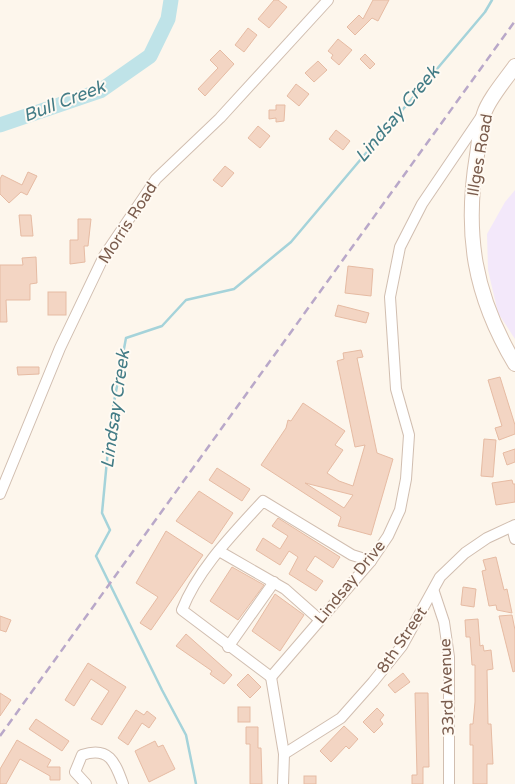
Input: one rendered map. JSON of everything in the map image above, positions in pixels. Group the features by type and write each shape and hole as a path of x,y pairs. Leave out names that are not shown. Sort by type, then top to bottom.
{"street":[{"name":"Morris Road","path":"0,494 60,348 104,256 156,179 220,118 328,0"},
{"name":"Illges Road","path":"515,66 484,112 471,192 472,241 481,290 496,332 515,364"},
{"name":"Lindsay Drive","path":"271,677 372,561 388,536 400,510 406,479 409,435 396,389 390,297 400,247 422,204 484,112"},
{"path":"283,784 284,754 271,677 228,647 182,610 188,594 219,551 262,501 352,555 372,561"},
{"path":"513,526 515,539"},
{"name":"8th Street","path":"284,754 341,718 402,646 434,592 440,577 465,553 487,538 513,526"},
{"path":"219,551 285,588 320,620"},
{"path":"228,647 274,582"},
{"name":"33rd Avenue","path":"434,592 444,622 449,657 449,784"},
{"path":"86,784 75,772 82,755 92,752 109,756 115,763 124,784"}],"shaded area":[{"path":"515,190 515,339 498,313 488,270 487,234 505,202"}],"building":[{"path":"274,0 278,0 287,7 269,28 258,19"},
{"path":"373,0 389,0 378,21 372,18 355,35 347,27 359,15 363,19"},
{"path":"248,28 257,35 244,52 235,45"},
{"path":"338,39 352,50 339,65 331,58 333,55 328,51"},
{"path":"220,50 234,64 205,96 198,89 218,68 210,60"},
{"path":"365,54 375,64 370,69 360,59"},
{"path":"318,61 327,70 314,82 305,73"},
{"path":"296,84 309,94 299,106 287,96"},
{"path":"276,105 285,105 284,121 276,122 276,118 269,119 269,110 276,110"},
{"path":"258,126 270,136 260,148 248,138"},
{"path":"336,130 350,141 343,150 329,139"},
{"path":"225,166 234,173 222,187 213,180"},
{"path":"28,172 37,176 27,195 21,192 9,203 0,194 0,179 2,175 22,185"},
{"path":"19,215 31,215 33,236 21,236"},
{"path":"78,219 91,219 88,246 84,246 85,262 70,264 70,240 78,240"},
{"path":"36,257 37,283 30,284 30,300 6,300 7,322 0,322 0,265 23,265 22,258"},
{"path":"348,266 373,269 371,296 345,293"},
{"path":"48,292 66,292 66,315 48,315"},
{"path":"338,305 369,313 366,323 335,316"},
{"path":"361,350 363,357 357,358 377,453 393,459 371,535 338,526 341,517 261,465 286,428 288,420 291,421 303,403 345,431 335,445 343,450 327,473 339,481 353,486 365,445 355,447 337,361 344,359 343,353","holes":["305,483 353,495 344,508"]},
{"path":"17,367 39,367 39,374 18,375"},
{"path":"500,377 515,425 515,434 499,440 495,428 502,426 488,380"},
{"path":"484,439 496,440 493,477 481,476"},
{"path":"515,449 515,462 507,465 503,453"},
{"path":"217,468 250,489 242,501 209,480"},
{"path":"512,480 513,484 515,484 515,502 496,505 492,483"},
{"path":"199,491 233,513 212,544 176,521"},
{"path":"278,518 340,557 333,568 315,556 306,570 323,581 316,591 289,574 298,557 289,551 280,565 256,550 263,538 280,549 288,536 272,526"},
{"path":"166,531 203,555 151,630 140,623 158,597 136,583"},
{"path":"496,557 504,590 507,589 512,613 497,610 496,605 489,606 482,571 486,570 483,560"},
{"path":"232,567 264,585 238,620 210,601"},
{"path":"463,587 476,589 474,607 461,605"},
{"path":"275,594 304,615 280,651 252,631"},
{"path":"512,615 515,630 515,671 513,672 499,616"},
{"path":"0,616 11,620 6,632 0,630"},
{"path":"478,619 480,646 483,645 484,651 491,650 493,669 487,670 488,724 491,724 493,764 487,764 487,784 473,784 473,745 470,745 470,724 473,724 475,702 475,665 472,665 470,637 466,637 465,620"},
{"path":"186,634 232,675 224,684 210,674 212,671 176,646"},
{"path":"88,663 126,687 102,725 91,719 109,691 91,679 74,706 65,700"},
{"path":"403,673 410,682 395,693 388,685"},
{"path":"248,674 261,687 250,698 237,685"},
{"path":"0,693 11,700 0,716"},
{"path":"415,693 428,693 429,767 423,767 423,784 412,784 412,775 417,775"},
{"path":"238,707 250,707 250,722 238,722"},
{"path":"377,708 384,715 380,720 383,724 374,733 363,722"},
{"path":"136,710 144,715 147,711 156,718 149,728 142,723 128,745 118,738"},
{"path":"36,719 69,741 62,751 29,729"},
{"path":"344,726 358,739 349,749 346,746 331,762 320,751"},
{"path":"246,727 258,727 258,748 261,748 262,784 250,784 250,744 246,744"},
{"path":"17,740 51,760 47,767 60,767 60,780 50,780 50,776 20,759 6,784 0,784 0,769"},
{"path":"155,741 158,747 163,745 175,769 149,782 135,751"},
{"path":"304,776 316,776 316,784 304,784"}],"waterway":[{"name":"Bull Creek","path":"0,125 100,91 150,56 168,19 171,0"},
{"name":"Lindsay Creek","path":"196,784 186,735 96,556 110,530 102,513 111,418 126,338 162,326 186,300 234,289 291,242 485,12 492,0"}],"railway":[{"path":"0,736 515,21"}]}
